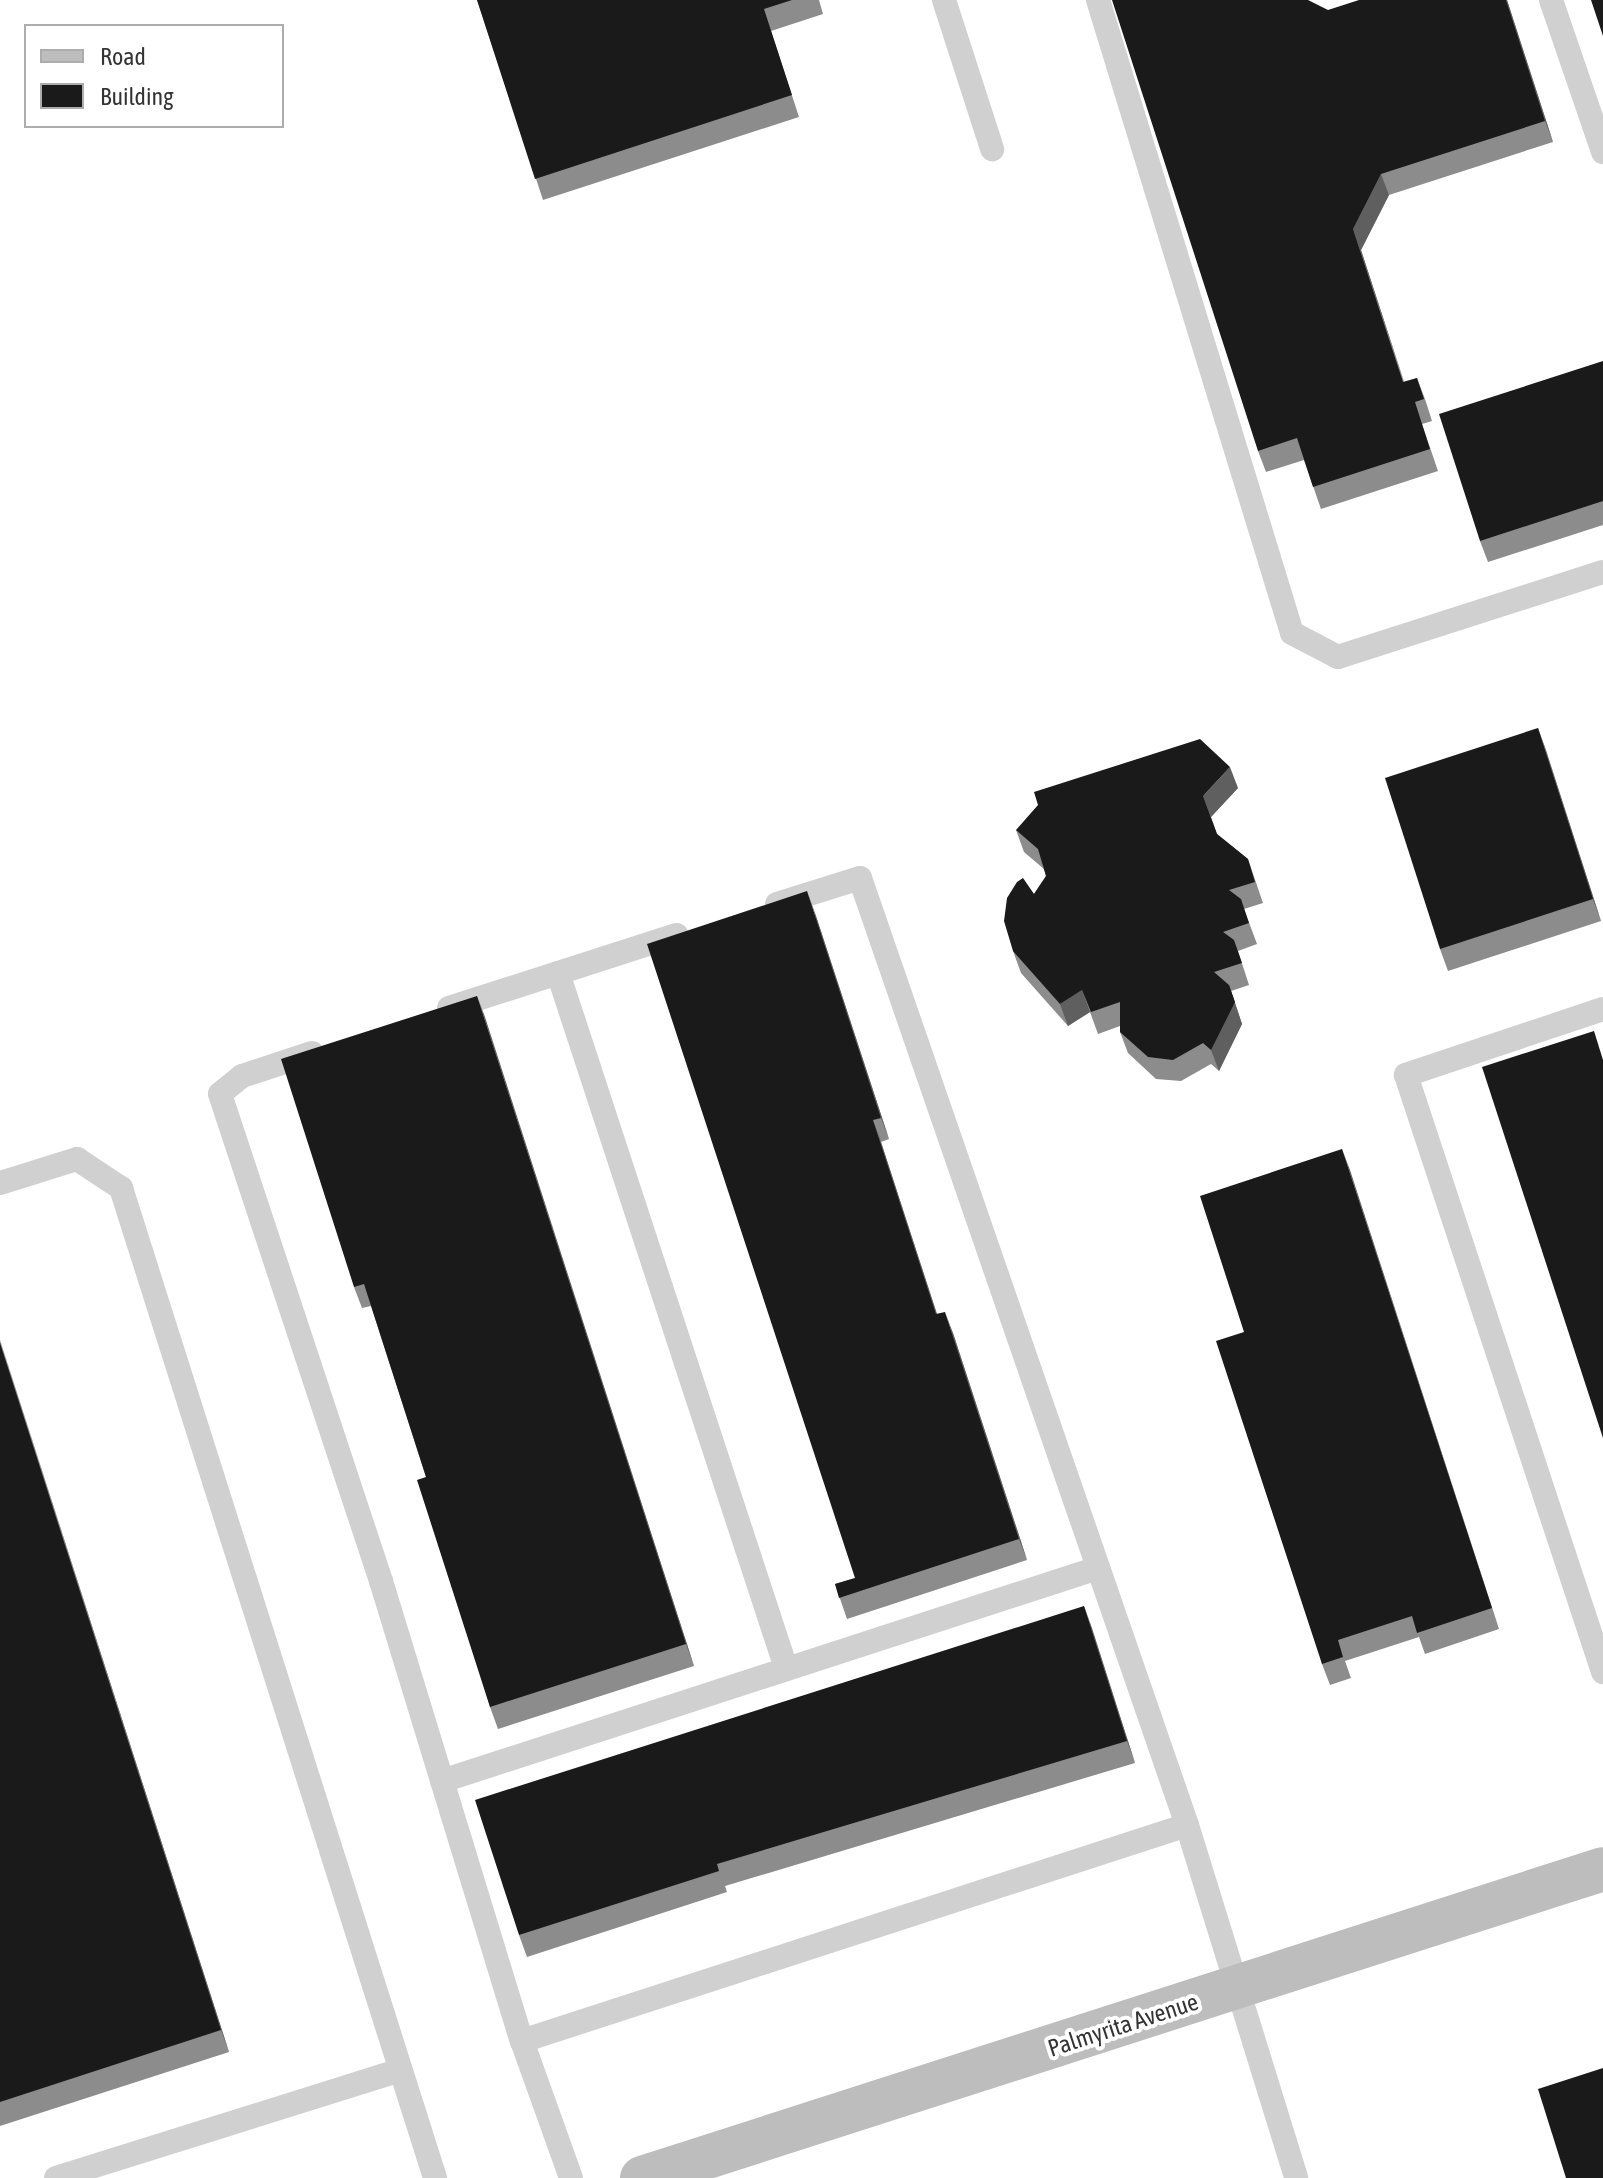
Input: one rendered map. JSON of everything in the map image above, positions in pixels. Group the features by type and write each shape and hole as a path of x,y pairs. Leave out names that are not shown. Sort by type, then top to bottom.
{"street":[{"name":"Palmyrita Avenue","path":"642,2178 1603,1869"}],"lane":[{"path":"944,0 992,149"},
{"path":"1098,0 1292,633 1338,657 1603,572"},
{"path":"1551,0 1603,152"},
{"path":"755,911 860,878 1187,1825 1296,2178"},
{"path":"423,1017 695,929"},
{"path":"558,973 786,1668"},
{"path":"1603,1009 1406,1075 1603,1672"},
{"path":"332,1046 242,1076 220,1094 442,1781 522,2041 571,2178"},
{"path":"0,1183 77,1159 121,1188 435,2178"},
{"path":"442,1781 1098,1568"},
{"path":"522,2041 966,1892 1187,1825"},
{"path":"56,2178 400,2070"}],"building":[{"path":"477,0 792,0 764,9 792,95 535,179"},
{"path":"1112,0 1308,0 1328,10 1359,0 1506,0 1545,121 1381,174 1353,229 1403,382 1417,378 1424,399 1415,402 1430,449 1313,487 1297,438 1258,451"},
{"path":"1591,0 1603,0 1603,36"},
{"path":"1603,361 1603,501 1480,541 1439,414"},
{"path":"1538,728 1593,899 1440,949 1385,778"},
{"path":"1200,739 1230,767 1203,796 1217,834 1248,859 1255,882 1229,890 1241,899 1249,923 1223,932 1234,940 1242,963 1214,972 1229,985 1235,1002 1211,1050 1203,1043 1173,1060 1148,1057 1120,1032 1120,1002 1091,1012 1082,990 1060,1004 1013,951 1004,921 1007,898 1023,878 1034,894 1046,876 1038,849 1016,830 1038,805 1034,792"},
{"path":"807,891 881,1118 873,1120 936,1314 945,1312 1019,1539 839,1598 835,1584 855,1578 647,944"},
{"path":"477,996 686,1644 490,1707 417,1480 426,1477 364,1284 354,1287 281,1059"},
{"path":"1594,1031 1603,1060 1603,1438 1482,1067"},
{"path":"1342,1149 1492,1608 1417,1633 1412,1616 1338,1640 1343,1657 1322,1664 1216,1341 1244,1332 1200,1196"},
{"path":"0,1343 221,2030 0,2102"},
{"path":"1084,1606 1127,1741 717,1864 719,1871 519,1935 475,1800"},
{"path":"1603,2068 1603,2178 1566,2178 1538,2089"}]}
